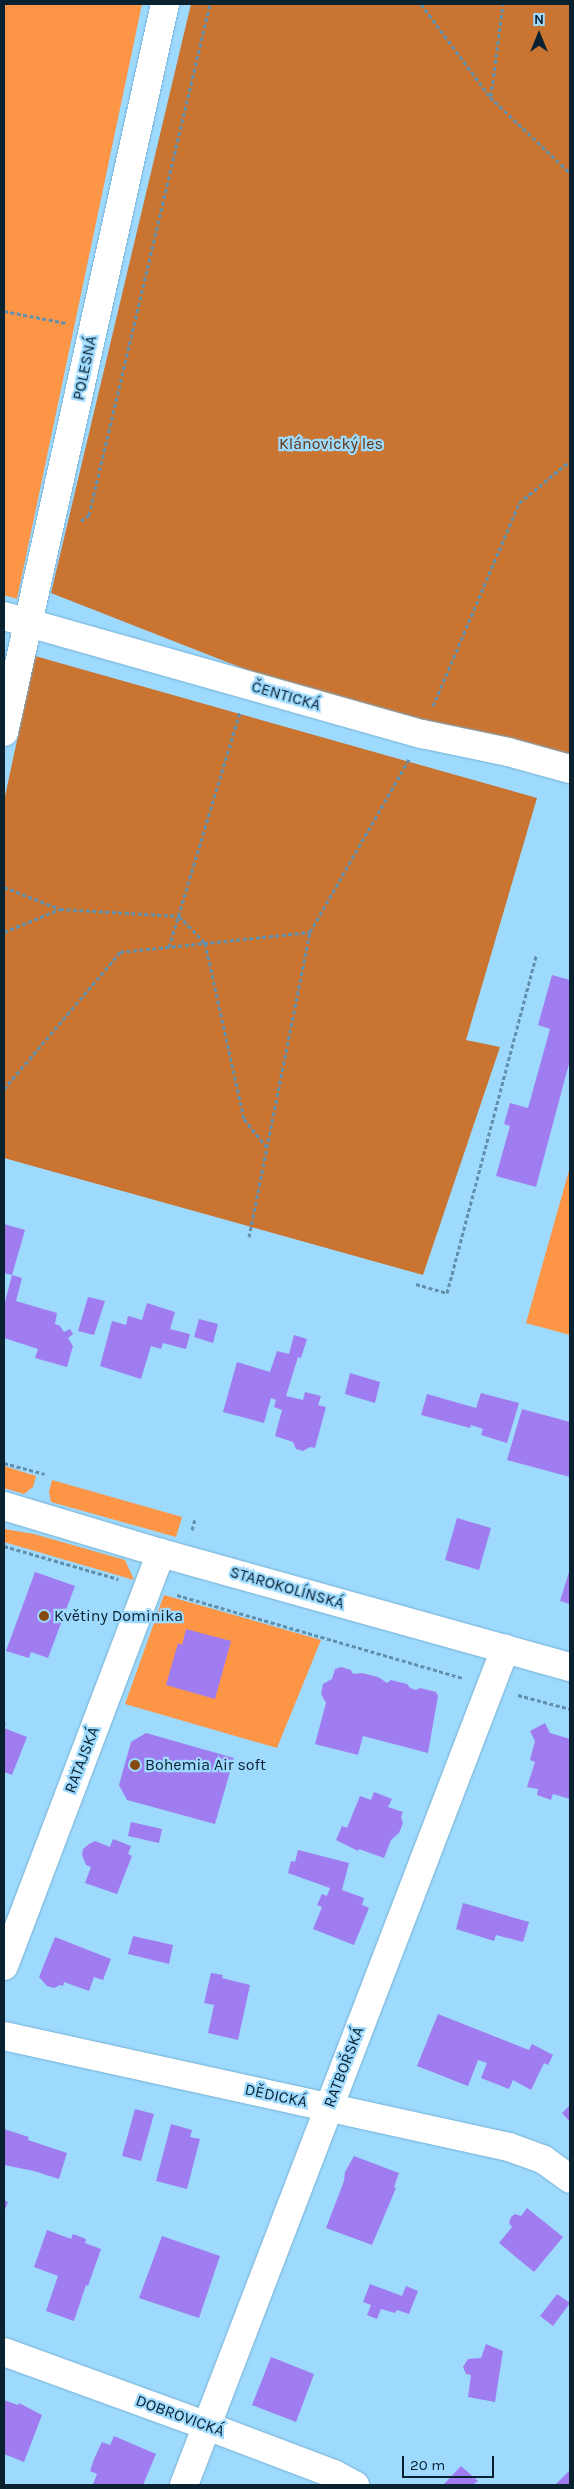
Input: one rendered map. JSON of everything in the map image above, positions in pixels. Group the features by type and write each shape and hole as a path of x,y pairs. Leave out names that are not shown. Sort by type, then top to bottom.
{"street":[{"name":"POLESNÁ","path":"4,732 17,619 46,546 165,4"},
{"name":"ČENTICKÁ","path":"17,619 422,734 508,752 570,769"},
{"name":"STAROKOLÍNSKÁ","path":"4,1506 161,1553 570,1667"},
{"name":"RATAJSKÁ","path":"4,1966 161,1553"},
{"name":"RATBOŘSKÁ","path":"184,2485 505,1649"},
{"name":"DĚDICKÁ","path":"4,2036 509,2147 544,2160 570,2179"},
{"name":"DOBROVICKÁ","path":"4,2352 334,2474 355,2485"}],"path":[{"path":"46,546 89,515 210,4"},
{"path":"421,4 490,97 570,173"},
{"path":"490,97 503,4"},
{"path":"4,311 93,329"},
{"path":"250,1237 310,932 422,734 519,503 570,461"},
{"path":"169,947 241,709"},
{"path":"4,886 60,909 178,916 205,943 244,1119 267,1148"},
{"path":"4,932 60,909"},
{"path":"4,1089 120,952 310,932"},
{"path":"416,1284 447,1293 536,955"},
{"path":"4,1463 45,1474"},
{"path":"4,1546 126,1582"},
{"path":"176,1595 570,1710"}],"shaded area":[{"path":"4,4 142,4 17,599 4,595"},
{"path":"570,1167 570,1335 526,1323"},
{"path":"4,1466 36,1476 33,1487 24,1494 4,1488"},
{"path":"52,1480 182,1517 176,1537 51,1502 49,1492"},
{"path":"4,1529 34,1534 125,1560 134,1580 4,1542"},
{"path":"164,1595 321,1640 277,1748 125,1704"}],"green space":[{"name":"Klánovický les","path":"191,4 570,4 570,760 265,677 51,593"},
{"path":"35,656 537,798 466,1040 500,1047 423,1275 4,1158 4,801"}],"building":[{"path":"552,975 570,980 570,1060 536,1187 496,1176 510,1126 504,1124 510,1103 528,1108 550,1029 538,1025"},
{"path":"4,1224 25,1230 12,1275 4,1273"},
{"path":"12,1275 22,1278 16,1301 57,1313 55,1324 60,1326 64,1332 70,1329 73,1334 68,1338 73,1346 67,1367 35,1358 38,1349 4,1338 4,1306"},
{"path":"88,1297 105,1301 94,1335 78,1331"},
{"path":"147,1303 175,1312 170,1329 190,1334 186,1349 163,1343 161,1349 151,1346 141,1379 100,1366 112,1321 126,1325 128,1316 142,1320"},
{"path":"199,1319 218,1324 213,1343 194,1337"},
{"path":"294,1335 307,1339 301,1358 298,1357 286,1396 303,1400 305,1392 321,1396 318,1405 326,1407 315,1448 310,1447 303,1451 296,1449 293,1442 275,1436 282,1410 274,1407 276,1400 271,1398 264,1423 223,1412 237,1362 270,1372 277,1351 289,1354"},
{"path":"350,1373 380,1382 375,1403 345,1394"},
{"path":"481,1393 519,1403 507,1443 481,1435 483,1429 471,1425 470,1428 421,1415 427,1394 476,1408"},
{"path":"522,1409 570,1422 570,1477 507,1460"},
{"path":"457,1518 491,1528 479,1570 445,1560"},
{"path":"570,1569 570,1604 560,1601"},
{"path":"35,1572 75,1586 48,1658 31,1652 29,1658 6,1651"},
{"path":"186,1629 231,1641 215,1699 166,1685 178,1643 182,1645"},
{"path":"341,1667 351,1670 353,1674 362,1673 378,1677 387,1683 391,1680 407,1684 410,1688 416,1690 420,1688 436,1692 438,1696 428,1753 363,1736 358,1755 315,1744 326,1703 321,1694 323,1684 332,1679 335,1669"},
{"path":"545,1723 550,1733 570,1739 570,1799 553,1794 551,1800 537,1795 538,1789 527,1787 535,1762 530,1760 535,1741 530,1731"},
{"path":"4,1728 27,1737 12,1775 4,1772"},
{"path":"146,1733 234,1758 215,1824 127,1800 119,1785 131,1742"},
{"path":"374,1792 392,1799 388,1807 403,1812 401,1817 403,1823 399,1833 391,1840 384,1858 359,1849 358,1851 336,1840 342,1826 347,1828 360,1796 371,1800"},
{"path":"131,1822 162,1829 159,1843 128,1836"},
{"path":"113,1839 131,1846 128,1854 132,1856 117,1894 85,1883 91,1867 86,1865 82,1855 83,1849 89,1844 95,1841 110,1847"},
{"path":"298,1850 349,1863 342,1890 364,1898 362,1905 369,1908 354,1945 313,1929 322,1907 317,1905 322,1894 327,1896 330,1888 288,1873 291,1861 295,1862"},
{"path":"463,1903 529,1922 523,1942 496,1935 494,1941 456,1929"},
{"path":"133,1936 173,1945 169,1964 128,1954"},
{"path":"55,1937 111,1959 103,1980 94,1977 89,1991 64,1982 63,1986 60,1985 54,1988 47,1986 39,1977"},
{"path":"211,1973 223,1975 222,1978 250,1985 238,2040 208,2033 214,2005 204,2003"},
{"path":"438,2014 529,2050 532,2044 553,2055 548,2065 544,2063 531,2090 513,2080 509,2089 481,2078 487,2063 478,2060 468,2086 417,2066"},
{"path":"570,2105 570,2122 562,2113"},
{"path":"135,2109 154,2114 141,2161 122,2156"},
{"path":"171,2124 192,2130 190,2137 200,2139 187,2189 156,2181"},
{"path":"4,2129 29,2137 28,2140 67,2153 59,2179 34,2171 4,2165"},
{"path":"354,2156 399,2173 394,2187 396,2188 372,2245 326,2228 344,2181 345,2172"},
{"path":"4,2200 8,2202 4,2212"},
{"path":"527,2208 563,2237 534,2272 499,2243 512,2227 509,2223 511,2217 515,2214 521,2216"},
{"path":"47,2230 71,2239 73,2234 86,2239 85,2243 101,2249 74,2321 46,2311 58,2276 34,2267"},
{"path":"162,2236 220,2256 199,2318 139,2298"},
{"path":"370,2284 402,2296 406,2286 418,2291 409,2314 397,2310 395,2313 381,2309 377,2319 367,2315 371,2305 363,2302"},
{"path":"557,2294 570,2303 553,2326 540,2316"},
{"path":"486,2344 503,2351 495,2402 468,2397 471,2375 466,2374 463,2367 468,2359 481,2358"},
{"path":"271,2357 314,2374 296,2422 252,2405"},
{"path":"4,2400 18,2405 19,2403 42,2415 24,2462 4,2454"},
{"path":"114,2436 156,2454 143,2485 93,2484 97,2474 90,2471 94,2459 102,2442 110,2445"},
{"path":"461,2466 478,2481 473,2485 443,2485"},
{"path":"570,2470 570,2485 555,2485"}],"place":[{"name":"Květiny Dominika","path":"44,1616"},
{"name":"Bohemia Air soft","path":"135,1765"}]}
